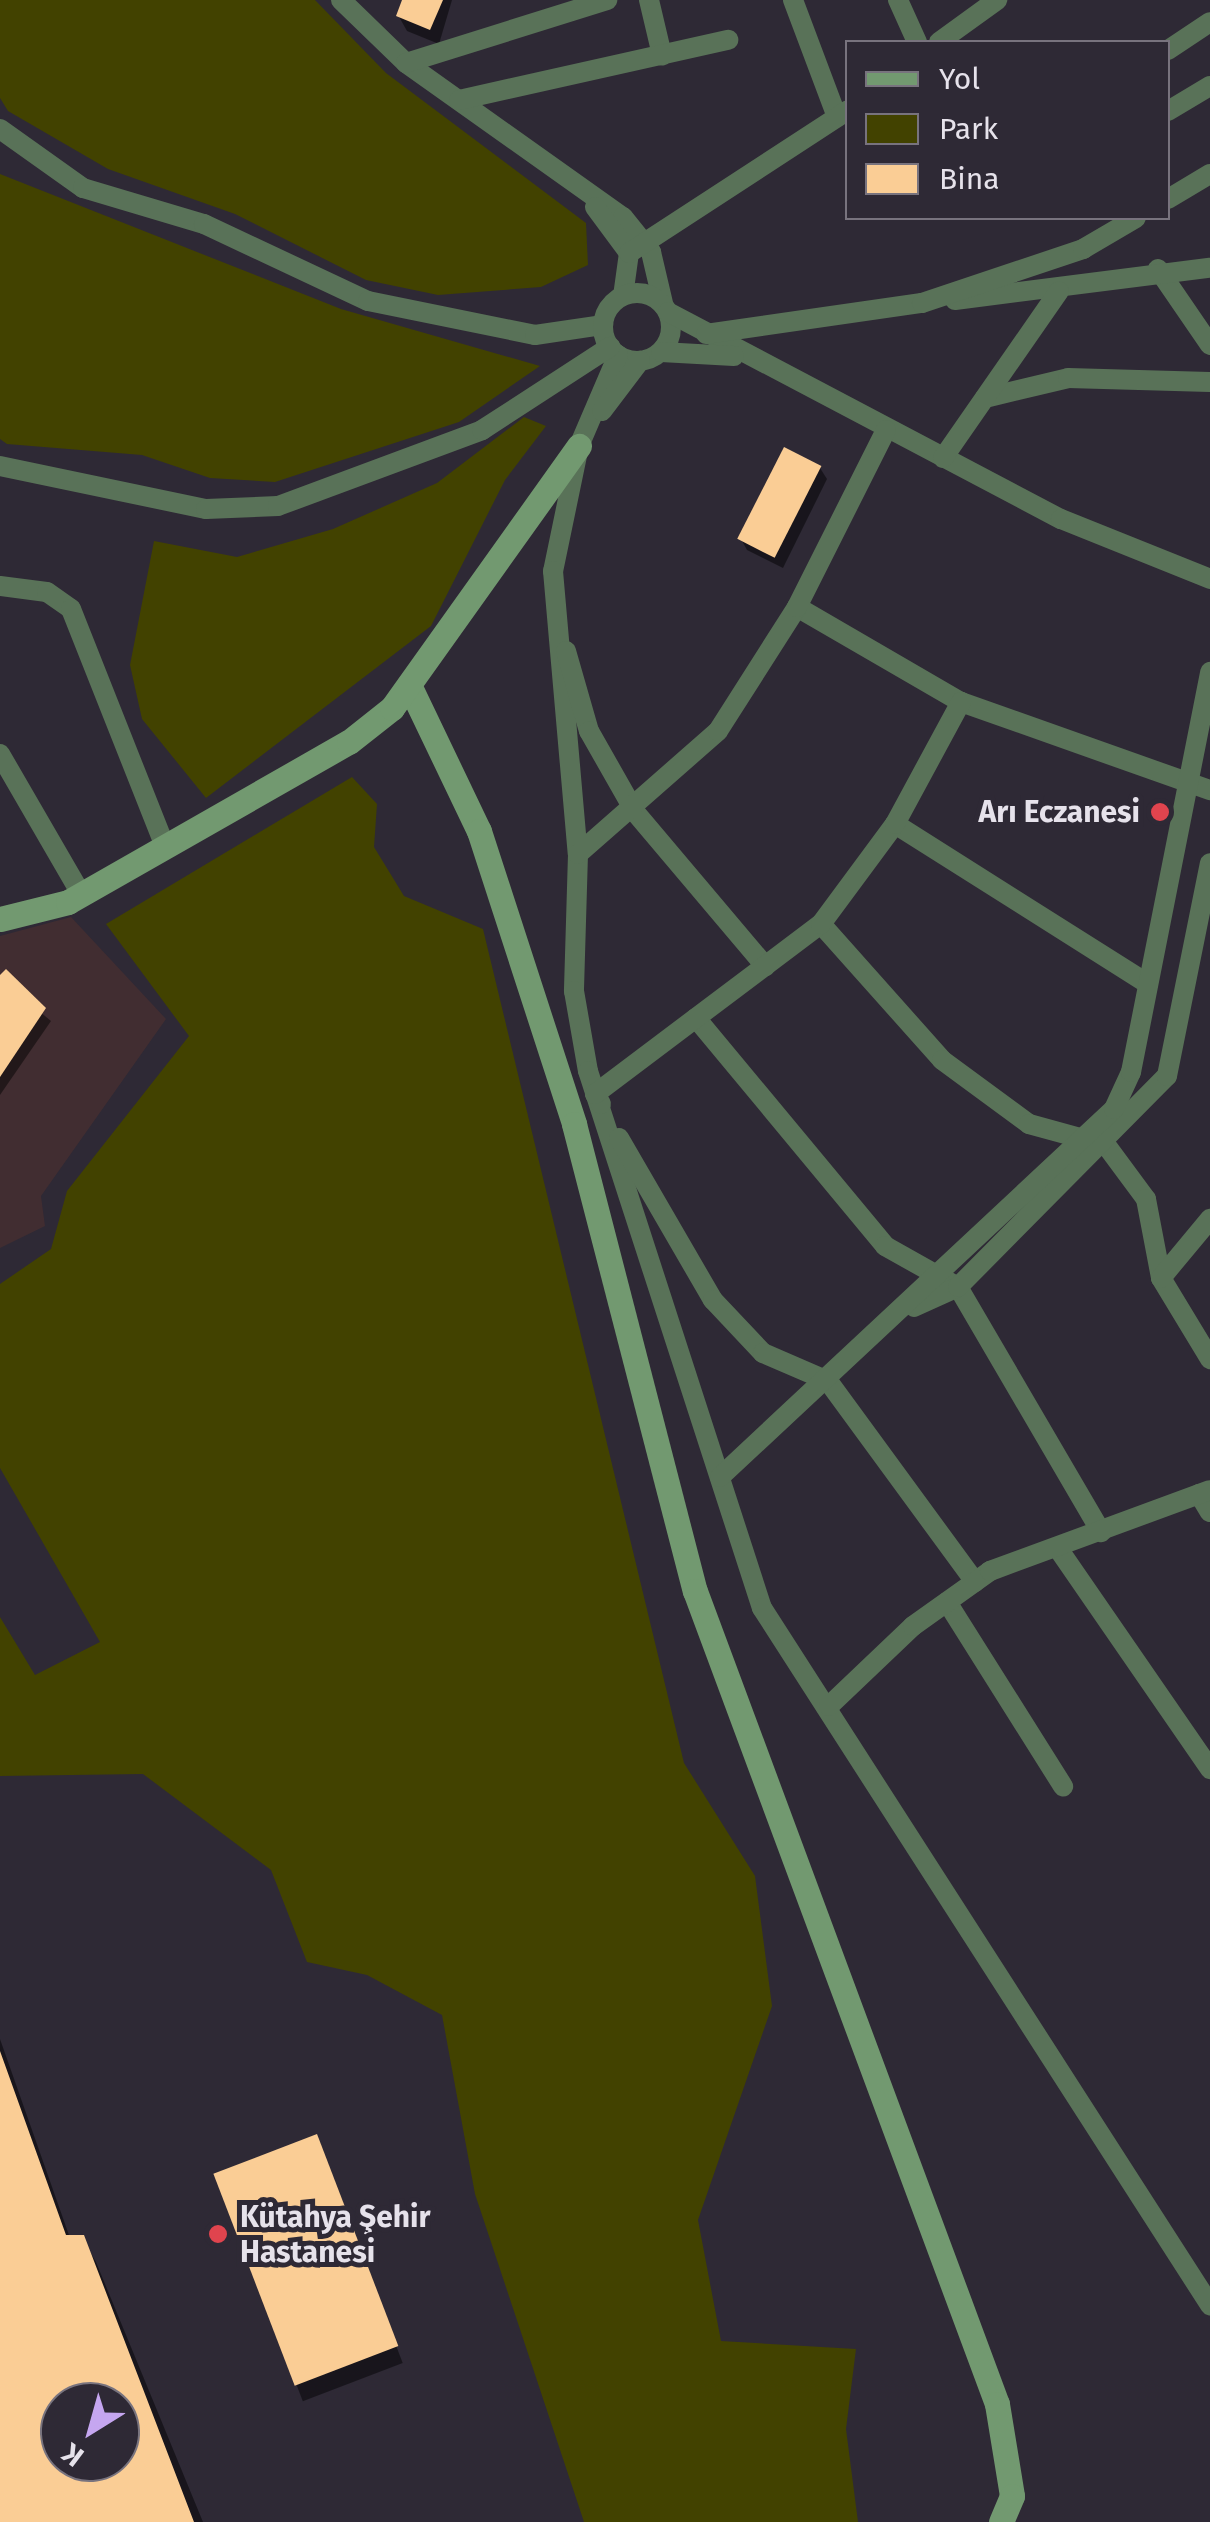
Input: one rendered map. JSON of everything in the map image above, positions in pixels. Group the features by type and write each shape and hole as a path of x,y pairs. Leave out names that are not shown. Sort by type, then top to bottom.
{"street":[{"path":"341,0 406,63 577,186 638,248 666,308 661,352"},
{"path":"406,63 607,0"},
{"path":"649,0 662,55"},
{"path":"0,129 83,188 204,224 368,301 534,335 603,326 623,296 638,248 844,119 794,0"},
{"path":"898,0 916,40"},
{"path":"942,40 997,0"},
{"path":"1170,49 1210,22"},
{"path":"460,100 728,40"},
{"path":"1170,110 1210,86"},
{"path":"1170,198 1210,174"},
{"path":"922,304 1083,249 1133,220"},
{"path":"706,334 922,304 1059,290 1158,269 1210,268"},
{"path":"1158,269 1210,344"},
{"path":"943,458 1059,290"},
{"path":"623,296 666,308 741,357 1061,520 1210,578"},
{"path":"603,326 614,351 579,446 553,571 578,854 574,991 595,1094 762,1608 830,1706 1210,2305"},
{"path":"614,351 640,361"},
{"path":"0,466 206,509 278,506 482,430 614,351"},
{"path":"0,919 82,894 349,742 408,685 640,361 661,352 741,357"},
{"path":"984,398 1068,378 1210,382"},
{"path":"578,854 635,812 718,731 798,606 886,430"},
{"path":"0,586 47,592 72,608 165,847"},
{"path":"798,606 960,702 1210,790"},
{"path":"557,628 589,731 635,812 765,966"},
{"path":"720,1477 907,1310 936,1275 1114,1109 1132,1072 1210,672"},
{"path":"408,685 478,831 574,1124 694,1591 997,2404 1012,2496 1001,2522"},
{"path":"595,1094 820,924 895,824 960,702"},
{"path":"0,754 82,894"},
{"path":"895,824 1148,984"},
{"path":"907,1310 958,1287 1106,1145 1166,1076 1210,863"},
{"path":"820,924 942,1060 1029,1124 1106,1145 1146,1199 1161,1278 1210,1359"},
{"path":"696,1018 886,1246 958,1287 1101,1532"},
{"path":"595,1094 712,1300 763,1353 828,1381 974,1582"},
{"path":"1161,1278 1210,1219"},
{"path":"830,1706 974,1582 1101,1532 1206,1499"},
{"path":"1057,1548 1210,1770"},
{"path":"947,1602 1063,1786"}],"shaded area":[{"path":"71,917 166,1019 41,1196 45,1226 0,1248 0,936"}],"green space":[{"path":"0,0 315,0 386,73 586,223 588,265 541,287 438,295 366,280 235,214 108,169 8,111 0,98"},
{"path":"0,174 341,309 540,366 459,422 275,482 210,478 142,455 7,444 0,439"},
{"path":"524,417 546,426 505,480 431,626 206,798 142,719 130,665 154,541 237,557 333,529 437,483"},
{"path":"352,777 377,804 374,847 404,896 483,929 684,1763 755,1876 772,2006 698,2220 721,2341 856,2349 846,2429 858,2522 584,2522 475,2194 442,2015 367,1975 307,1962 271,1870 143,1774 0,1776 0,1617 35,1675 100,1642 0,1468 0,1284 51,1249 67,1191 189,1036 106,924"}],"building":[{"path":"402,0 443,0 430,30 396,16"},
{"path":"784,447 821,466 775,558 737,539"},
{"path":"6,969 46,1008 0,1077 0,975"},
{"path":"0,2051 66,2235 84,2235 194,2522 0,2522"},
{"path":"317,2134 398,2346 295,2386 213,2174"}],"place":[{"name":"Arı Eczanesi","path":"1160,812"},
{"name":"Kütahya Şehir Hastanesi","path":"218,2234"}]}
